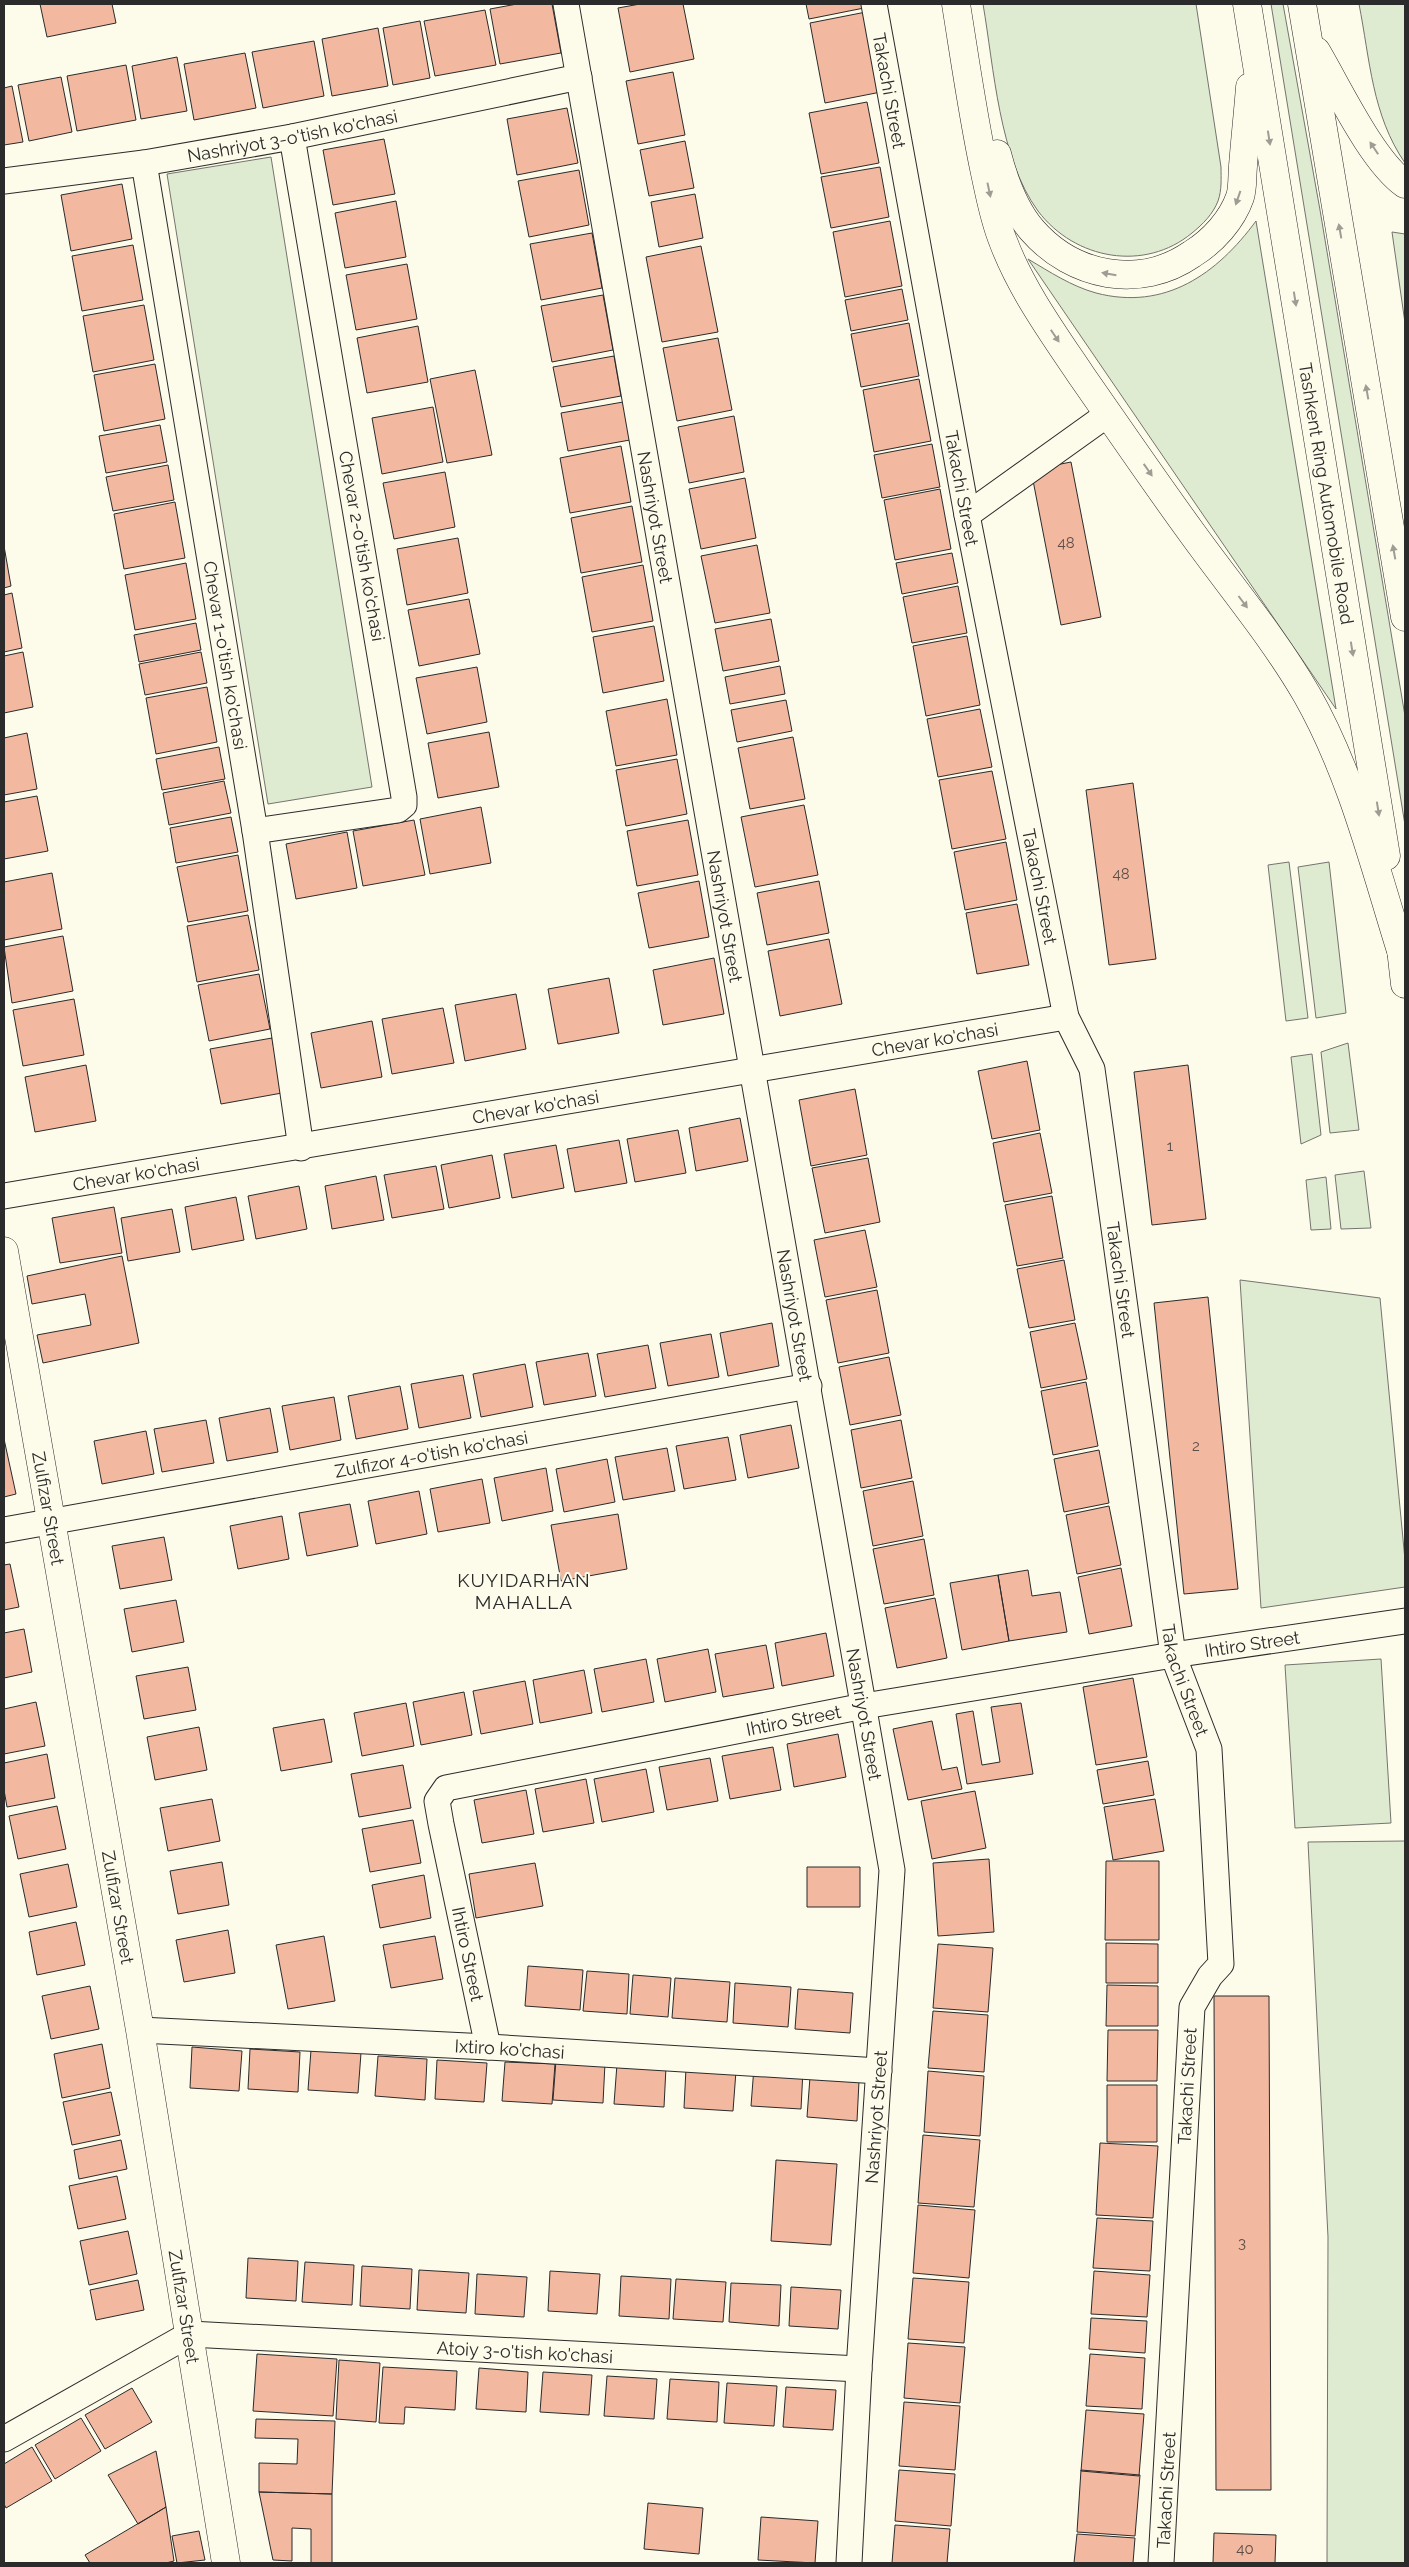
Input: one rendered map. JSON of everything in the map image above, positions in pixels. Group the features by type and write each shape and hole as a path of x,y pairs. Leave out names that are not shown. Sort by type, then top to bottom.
{"main road":[{"path":"956,4 978,140 993,208 1003,241 1039,312 1191,532 1276,646 1307,696 1331,742 1358,811 1403,957"},
{"path":"971,4 997,151 1008,189 1018,209 1031,229 1064,259 1087,269 1112,275 1135,276 1151,273 1181,262 1218,233 1231,215 1240,196 1254,45"},
{"name":"Tashkent Ring Automobile Road","path":"1247,4 1403,957 1405,984"},
{"path":"1302,4 1405,617"},
{"path":"1307,36 1373,148 1398,179 1405,184"},
{"name":"Zulfizar Street","path":"4,1252 140,2030 226,2563"}],"street":[{"name":"Nashriyot Street","path":"566,4 752,1071 809,1386 892,1870 859,2369 849,2563"},
{"name":"Takachi Street","path":"874,4 967,515 1066,1017 1092,1069 1173,1655 1209,1749 1221,1964 1210,1976 1192,2007 1162,2563"},
{"name":"Nashriyot 3-o'tish ko'chasi","path":"4,181 144,163 292,138 579,77"},
{"name":"Chevar 2-o'tish ko'chasi","path":"256,831 398,810 404,805 292,138"},
{"name":"Chevar 1-o'tish ko'chasi","path":"144,163 256,831 301,1148"},
{"path":"967,515 1108,414"},
{"name":"Chevar ko'chasi","path":"4,1196 301,1148 1066,1017"},
{"name":"Zulfizor 4-o'tish ko'chasi","path":"4,1530 809,1386"},
{"name":"Ihtiro Street","path":"488,2047 437,1801 446,1788 864,1706 1173,1655 1405,1620"},
{"name":"Ixtiro ko'chasi","path":"140,2030 488,2047 879,2071"},
{"path":"4,2439 190,2334"},
{"name":"Atoiy 3-o'tish ko'chasi","path":"190,2334 859,2369"}],"green space":[{"path":"983,4 1196,4 1221,167 1221,188 1218,201 1204,222 1192,233 1173,245 1153,253 1132,256 1111,255 1091,250 1071,241 1053,228 1038,211 1025,190 1014,165 1000,112"},
{"path":"1271,4 1283,4 1320,210 1405,716 1405,825"},
{"path":"1359,4 1405,4 1405,163 1385,126 1379,106"},
{"path":"271,157 372,787 268,804 167,174"},
{"path":"1256,221 1336,709 1028,259 1078,287 1096,293 1121,297 1145,297 1167,292 1187,284 1206,272 1241,240"},
{"path":"1392,232 1405,234 1405,323"},
{"path":"1289,862 1308,1018 1286,1021 1268,865"},
{"path":"1329,862 1346,1013 1316,1018 1298,867"},
{"path":"1348,1043 1359,1130 1330,1133 1321,1052"},
{"path":"1312,1054 1321,1135 1301,1144 1291,1057"},
{"path":"1364,1171 1371,1228 1341,1229 1335,1175"},
{"path":"1326,1177 1331,1229 1311,1230 1306,1180"},
{"path":"1240,1280 1380,1298 1405,1560 1405,1587 1261,1608"},
{"path":"1381,1659 1391,1823 1295,1828 1285,1665"},
{"path":"1405,1841 1405,2563 1327,2563 1328,2237 1308,1842"}],"building":[{"path":"40,4 112,4 116,23 47,37"},
{"path":"517,4 552,4 561,53 500,64 490,9"},
{"path":"640,4 683,4 694,59 630,72 618,8"},
{"path":"806,4 863,4 864,8 809,19"},
{"path":"485,10 496,65 435,76 424,21"},
{"path":"866,12 881,92 825,103 810,23"},
{"path":"420,21 430,78 393,85 383,28"},
{"path":"378,28 388,86 332,96 322,39"},
{"path":"314,41 324,96 263,108 252,52"},
{"path":"245,53 256,108 194,120 184,64"},
{"path":"177,57 187,111 141,119 132,66"},
{"path":"126,65 136,120 77,131 67,76"},
{"path":"673,72 685,135 638,144 626,81"},
{"path":"61,77 72,132 29,141 18,85"},
{"path":"12,86 23,142 4,145 4,88"},
{"path":"867,102 879,163 821,174 809,113"},
{"path":"567,108 578,163 517,175 507,119"},
{"path":"384,139 395,194 333,205 323,150"},
{"path":"685,141 694,188 649,196 640,150"},
{"path":"880,167 889,217 831,228 821,177"},
{"path":"579,170 589,225 529,237 518,181"},
{"path":"122,184 132,239 71,251 61,195"},
{"path":"695,194 703,238 659,247 651,202"},
{"path":"396,201 406,257 345,268 335,213"},
{"path":"890,221 902,286 845,297 833,232"},
{"path":"592,233 602,288 541,300 530,244"},
{"path":"133,245 143,300 82,311 72,256"},
{"path":"701,246 718,332 662,342 646,257"},
{"path":"407,264 417,319 356,330 346,275"},
{"path":"902,289 908,320 851,331 845,300"},
{"path":"603,295 613,350 552,362 541,306"},
{"path":"144,305 154,360 93,372 83,316"},
{"path":"909,323 919,376 861,387 851,334"},
{"path":"418,326 428,382 367,393 357,338"},
{"path":"718,338 732,410 677,421 663,348"},
{"path":"614,356 621,396 561,407 553,367"},
{"path":"155,364 165,419 104,431 94,375"},
{"path":"475,370 492,455 447,463 430,379"},
{"path":"919,379 931,441 874,452 863,390"},
{"path":"623,402 630,440 568,451 561,413"},
{"path":"433,407 443,462 382,474 372,418"},
{"path":"734,416 744,472 689,483 678,427"},
{"path":"160,425 167,462 106,473 99,436"},
{"path":"932,444 940,487 882,498 874,455"},
{"path":"621,446 631,502 570,513 560,458"},
{"path":"1071,462 1101,617 1061,625 1031,470"},
{"path":"168,465 174,500 113,511 106,477"},
{"path":"445,472 455,527 394,539 383,483"},
{"path":"745,478 756,538 701,549 689,489"},
{"path":"940,489 951,549 895,560 884,500"},
{"path":"175,502 185,558 124,569 114,514"},
{"path":"632,506 642,562 581,573 571,518"},
{"path":"458,538 468,593 407,605 397,549"},
{"path":"757,545 770,613 715,623 701,556"},
{"path":"4,546 11,586 4,588"},
{"path":"952,553 958,583 902,594 896,563"},
{"path":"186,563 196,619 135,630 125,575"},
{"path":"643,565 653,621 592,632 582,577"},
{"path":"958,586 967,633 912,643 903,597"},
{"path":"12,593 22,648 4,652 4,595"},
{"path":"469,599 480,654 419,666 408,610"},
{"path":"771,619 779,661 723,671 715,629"},
{"path":"196,623 201,650 139,662 134,635"},
{"path":"654,626 664,681 603,693 593,637"},
{"path":"967,636 980,705 926,716 913,646"},
{"path":"23,652 33,707 4,713 4,656"},
{"path":"201,652 207,683 145,695 139,664"},
{"path":"780,666 785,694 730,704 725,677"},
{"path":"477,667 487,722 427,734 416,678"},
{"path":"207,687 217,742 156,754 146,698"},
{"path":"667,699 677,755 616,766 606,711"},
{"path":"786,700 792,731 737,742 731,710"},
{"path":"980,709 992,767 938,777 927,719"},
{"path":"489,732 499,787 438,798 428,743"},
{"path":"27,733 37,789 4,795 4,738"},
{"path":"793,737 805,799 750,809 738,748"},
{"path":"219,747 225,779 162,790 156,759"},
{"path":"677,759 687,814 626,826 616,770"},
{"path":"992,771 1006,839 952,849 939,780"},
{"path":"224,781 231,813 169,825 163,793"},
{"path":"1133,783 1156,959 1109,965 1086,790"},
{"path":"37,796 48,851 4,859 4,802"},
{"path":"804,805 818,875 755,887 741,817"},
{"path":"481,807 491,863 430,874 420,819"},
{"path":"231,817 238,852 176,863 170,828"},
{"path":"414,820 425,875 363,886 353,831"},
{"path":"688,820 698,875 637,886 627,831"},
{"path":"347,832 357,888 296,899 286,844"},
{"path":"1006,842 1017,900 965,910 954,852"},
{"path":"238,855 248,911 188,922 177,867"},
{"path":"52,873 62,929 4,940 4,882"},
{"path":"699,881 709,937 649,948 638,893"},
{"path":"819,881 829,933 767,945 757,893"},
{"path":"1017,904 1029,965 977,974 966,913"},
{"path":"248,915 259,970 197,982 187,926"},
{"path":"63,936 73,991 12,1003 4,947"},
{"path":"829,939 842,1004 780,1016 768,951"},
{"path":"714,958 724,1014 663,1025 653,970"},
{"path":"259,974 270,1029 209,1041 198,985"},
{"path":"609,978 619,1033 558,1044 548,989"},
{"path":"516,994 526,1049 465,1061 455,1005"},
{"path":"74,999 84,1055 23,1066 13,1010"},
{"path":"443,1008 454,1063 392,1074 382,1019"},
{"path":"372,1021 382,1077 321,1088 311,1033"},
{"path":"272,1038 282,1093 221,1104 210,1049"},
{"path":"1027,1061 1040,1130 992,1139 978,1071"},
{"path":"86,1065 96,1121 35,1132 25,1077"},
{"path":"1188,1065 1206,1219 1152,1225 1134,1072"},
{"path":"855,1089 867,1155 811,1166 799,1100"},
{"path":"740,1118 748,1161 696,1171 689,1128"},
{"path":"678,1130 686,1173 635,1182 627,1139"},
{"path":"1040,1133 1052,1193 1004,1202 993,1143"},
{"path":"619,1140 627,1183 575,1192 567,1149"},
{"path":"556,1145 564,1188 512,1198 504,1154"},
{"path":"492,1155 500,1198 449,1208 441,1165"},
{"path":"868,1158 880,1222 825,1233 812,1168"},
{"path":"436,1166 444,1209 392,1218 384,1175"},
{"path":"376,1176 384,1220 332,1229 325,1186"},
{"path":"299,1186 307,1229 256,1239 248,1196"},
{"path":"1052,1196 1063,1258 1017,1266 1005,1205"},
{"path":"236,1197 244,1240 192,1250 185,1207"},
{"path":"114,1207 122,1253 60,1263 52,1218"},
{"path":"172,1209 180,1252 128,1261 121,1218"},
{"path":"865,1230 877,1287 825,1297 814,1240"},
{"path":"122,1256 139,1343 43,1363 37,1335 91,1325 85,1294 32,1304 27,1276"},
{"path":"1064,1260 1075,1320 1029,1328 1017,1269"},
{"path":"877,1290 889,1353 838,1363 826,1300"},
{"path":"1208,1297 1238,1589 1184,1594 1154,1303"},
{"path":"772,1323 779,1366 728,1376 720,1333"},
{"path":"1075,1323 1087,1379 1041,1388 1030,1332"},
{"path":"711,1334 719,1377 668,1386 660,1343"},
{"path":"648,1345 656,1388 605,1397 597,1354"},
{"path":"588,1353 596,1396 544,1405 536,1362"},
{"path":"889,1357 901,1415 850,1425 839,1367"},
{"path":"525,1364 533,1407 481,1417 473,1374"},
{"path":"463,1375 471,1418 419,1428 411,1384"},
{"path":"1086,1382 1098,1446 1053,1455 1041,1391"},
{"path":"400,1386 408,1429 356,1439 348,1396"},
{"path":"334,1397 341,1440 290,1450 282,1406"},
{"path":"270,1408 278,1452 227,1461 219,1418"},
{"path":"206,1420 214,1463 162,1472 154,1429"},
{"path":"901,1420 912,1478 861,1488 851,1430"},
{"path":"791,1425 799,1468 748,1478 740,1435"},
{"path":"146,1431 154,1474 102,1484 94,1441"},
{"path":"728,1437 736,1480 684,1489 676,1446"},
{"path":"4,1439 16,1494 4,1497"},
{"path":"667,1448 675,1491 623,1500 615,1457"},
{"path":"1099,1450 1109,1503 1064,1512 1054,1459"},
{"path":"607,1459 615,1502 564,1512 556,1469"},
{"path":"546,1468 553,1511 502,1521 494,1478"},
{"path":"482,1479 490,1523 438,1532 430,1489"},
{"path":"913,1481 923,1536 873,1546 863,1491"},
{"path":"419,1491 427,1534 376,1544 368,1501"},
{"path":"350,1504 358,1546 307,1556 299,1513"},
{"path":"1109,1506 1121,1565 1077,1574 1066,1515"},
{"path":"618,1514 627,1569 561,1581 551,1525"},
{"path":"282,1516 289,1559 238,1569 230,1526"},
{"path":"164,1537 172,1580 120,1589 112,1546"},
{"path":"924,1539 934,1595 884,1604 873,1549"},
{"path":"10,1564 19,1607 4,1610 4,1565"},
{"path":"1121,1568 1132,1626 1089,1634 1078,1577"},
{"path":"1028,1570 1032,1596 1060,1592 1067,1632 1009,1641 998,1575"},
{"path":"998,1575 1009,1641 962,1650 950,1583"},
{"path":"935,1598 947,1658 897,1668 885,1608"},
{"path":"176,1600 184,1642 132,1652 124,1609"},
{"path":"24,1629 32,1672 4,1678 4,1633"},
{"path":"826,1633 834,1676 782,1686 775,1643"},
{"path":"766,1645 774,1688 723,1697 715,1654"},
{"path":"708,1649 716,1692 665,1702 657,1659"},
{"path":"646,1659 654,1702 602,1712 594,1669"},
{"path":"188,1667 196,1710 144,1719 136,1676"},
{"path":"584,1670 592,1713 540,1723 533,1680"},
{"path":"1133,1678 1147,1757 1096,1765 1083,1687"},
{"path":"525,1681 533,1724 481,1734 473,1691"},
{"path":"464,1692 472,1735 421,1745 413,1702"},
{"path":"36,1702 45,1746 4,1754 4,1709"},
{"path":"406,1703 414,1746 362,1756 354,1713"},
{"path":"1021,1703 1033,1774 967,1784 956,1714 973,1711 982,1765 1000,1762 991,1707"},
{"path":"324,1719 332,1762 281,1771 273,1728"},
{"path":"932,1721 942,1770 957,1767 962,1789 908,1800 893,1729"},
{"path":"199,1727 207,1770 155,1780 147,1737"},
{"path":"838,1734 846,1777 794,1787 787,1744"},
{"path":"773,1747 781,1790 730,1799 722,1756"},
{"path":"47,1754 55,1798 7,1807 4,1790 4,1763"},
{"path":"710,1758 718,1801 667,1810 659,1767"},
{"path":"1148,1761 1154,1795 1103,1804 1097,1770"},
{"path":"403,1765 411,1808 359,1817 351,1774"},
{"path":"646,1769 654,1812 602,1822 594,1779"},
{"path":"586,1779 594,1823 543,1832 535,1789"},
{"path":"526,1790 534,1834 482,1843 474,1800"},
{"path":"975,1791 986,1848 932,1859 921,1801"},
{"path":"212,1799 220,1841 168,1851 160,1808"},
{"path":"1155,1799 1164,1851 1113,1860 1104,1807"},
{"path":"57,1806 66,1849 18,1859 9,1816"},
{"path":"413,1820 421,1863 370,1872 362,1829"},
{"path":"989,1859 994,1932 938,1936 933,1863"},
{"path":"1106,1861 1159,1861 1159,1940 1105,1940"},
{"path":"222,1862 229,1905 178,1914 170,1871"},
{"path":"535,1863 543,1906 476,1918 469,1874"},
{"path":"68,1864 77,1907 29,1917 20,1874"},
{"path":"807,1867 860,1867 860,1907 807,1907"},
{"path":"424,1875 431,1918 380,1928 372,1885"},
{"path":"76,1922 85,1965 37,1975 29,1932"},
{"path":"228,1930 235,1973 184,1982 176,1940"},
{"path":"324,1936 335,2001 288,2009 276,1945"},
{"path":"435,1936 443,1979 391,1988 383,1945"},
{"path":"1106,1943 1158,1944 1158,1983 1106,1983"},
{"path":"938,1944 993,1948 988,2012 933,2008"},
{"path":"528,1966 583,1970 580,2010 525,2006"},
{"path":"587,1971 629,1974 627,2014 583,2011"},
{"path":"633,1975 671,1978 668,2017 630,2014"},
{"path":"675,1978 730,1982 727,2022 672,2018"},
{"path":"735,1983 791,1987 788,2027 733,2023"},
{"path":"1107,1985 1158,1986 1158,2026 1106,2026"},
{"path":"90,1986 99,2029 51,2039 42,1996"},
{"path":"798,1989 853,1993 850,2033 795,2029"},
{"path":"1214,1996 1269,1996 1271,2490 1216,2490"},
{"path":"933,2011 988,2015 984,2072 928,2068"},
{"path":"1108,2030 1158,2030 1157,2081 1107,2081"},
{"path":"102,2044 110,2088 62,2098 54,2054"},
{"path":"192,2047 242,2051 239,2091 190,2088"},
{"path":"250,2049 300,2052 298,2092 248,2089"},
{"path":"311,2050 361,2053 358,2093 308,2090"},
{"path":"378,2056 427,2059 425,2100 375,2096"},
{"path":"437,2060 487,2063 484,2102 435,2099"},
{"path":"556,2060 605,2063 603,2103 553,2100"},
{"path":"505,2062 555,2064 552,2104 502,2101"},
{"path":"617,2064 666,2067 664,2107 614,2104"},
{"path":"754,2067 803,2070 801,2109 751,2106"},
{"path":"686,2068 736,2071 733,2111 684,2108"},
{"path":"928,2071 984,2076 980,2136 924,2132"},
{"path":"810,2077 859,2081 857,2121 807,2117"},
{"path":"1107,2085 1157,2085 1157,2142 1107,2142"},
{"path":"111,2092 120,2135 72,2145 63,2102"},
{"path":"923,2135 980,2140 974,2207 918,2203"},
{"path":"121,2140 127,2169 79,2179 74,2150"},
{"path":"1100,2143 1158,2146 1153,2218 1096,2215"},
{"path":"776,2160 837,2164 831,2245 771,2241"},
{"path":"117,2176 126,2219 78,2229 69,2186"},
{"path":"918,2205 975,2210 969,2278 913,2273"},
{"path":"1097,2218 1153,2221 1150,2271 1093,2268"},
{"path":"128,2231 137,2274 89,2285 80,2241"},
{"path":"248,2258 298,2261 296,2301 246,2298"},
{"path":"305,2262 354,2265 352,2305 302,2302"},
{"path":"362,2266 412,2269 410,2309 360,2306"},
{"path":"419,2270 469,2273 466,2313 417,2310"},
{"path":"550,2271 600,2274 597,2314 548,2311"},
{"path":"1094,2271 1150,2275 1147,2317 1091,2314"},
{"path":"477,2274 527,2277 524,2317 475,2314"},
{"path":"621,2276 671,2279 669,2319 619,2316"},
{"path":"913,2278 969,2282 964,2343 908,2339"},
{"path":"676,2279 726,2282 723,2322 673,2319"},
{"path":"138,2280 144,2310 96,2320 90,2290"},
{"path":"731,2283 781,2285 779,2326 729,2322"},
{"path":"791,2287 841,2290 838,2329 789,2326"},
{"path":"1091,2318 1147,2321 1145,2353 1089,2349"},
{"path":"908,2343 965,2347 960,2403 904,2398"},
{"path":"257,2354 337,2359 333,2416 253,2411"},
{"path":"1090,2354 1145,2358 1142,2409 1086,2406"},
{"path":"339,2360 380,2363 376,2422 336,2419"},
{"path":"383,2367 457,2371 455,2410 405,2407 404,2424 379,2423"},
{"path":"479,2368 528,2372 526,2412 476,2409"},
{"path":"543,2372 592,2375 589,2415 540,2412"},
{"path":"607,2376 657,2379 654,2419 604,2416"},
{"path":"670,2379 719,2382 717,2422 667,2419"},
{"path":"727,2383 777,2386 774,2426 724,2423"},
{"path":"786,2387 836,2390 833,2430 783,2427"},
{"path":"132,2388 152,2422 105,2449 85,2415"},
{"path":"904,2402 960,2406 955,2470 899,2466"},
{"path":"1086,2410 1144,2414 1139,2476 1081,2471"},
{"path":"81,2418 101,2451 55,2479 35,2445"},
{"path":"256,2419 335,2421 332,2494 259,2492 259,2463 297,2464 298,2439 255,2438"},
{"path":"32,2447 52,2481 6,2508 4,2504 4,2464"},
{"path":"156,2451 166,2507 138,2524 108,2475"},
{"path":"899,2470 955,2474 951,2526 895,2521"},
{"path":"1081,2470 1140,2475 1135,2536 1077,2532"},
{"path":"259,2492 332,2494 332,2563 311,2563 311,2529 292,2528 292,2561 273,2560"},
{"path":"648,2503 703,2508 699,2554 644,2549"},
{"path":"166,2507 174,2561 166,2563 90,2563 85,2555"},
{"path":"761,2517 818,2521 815,2563 758,2560"},
{"path":"895,2525 950,2529 947,2563 892,2563"},
{"path":"199,2531 205,2560 177,2563 172,2536"},
{"path":"1214,2533 1276,2535 1275,2563 1213,2563"},
{"path":"1077,2534 1135,2538 1133,2563 1074,2563"}],"district":[{"name":"KUYIDARHAN MAHALLA","path":"524,1591"}]}
